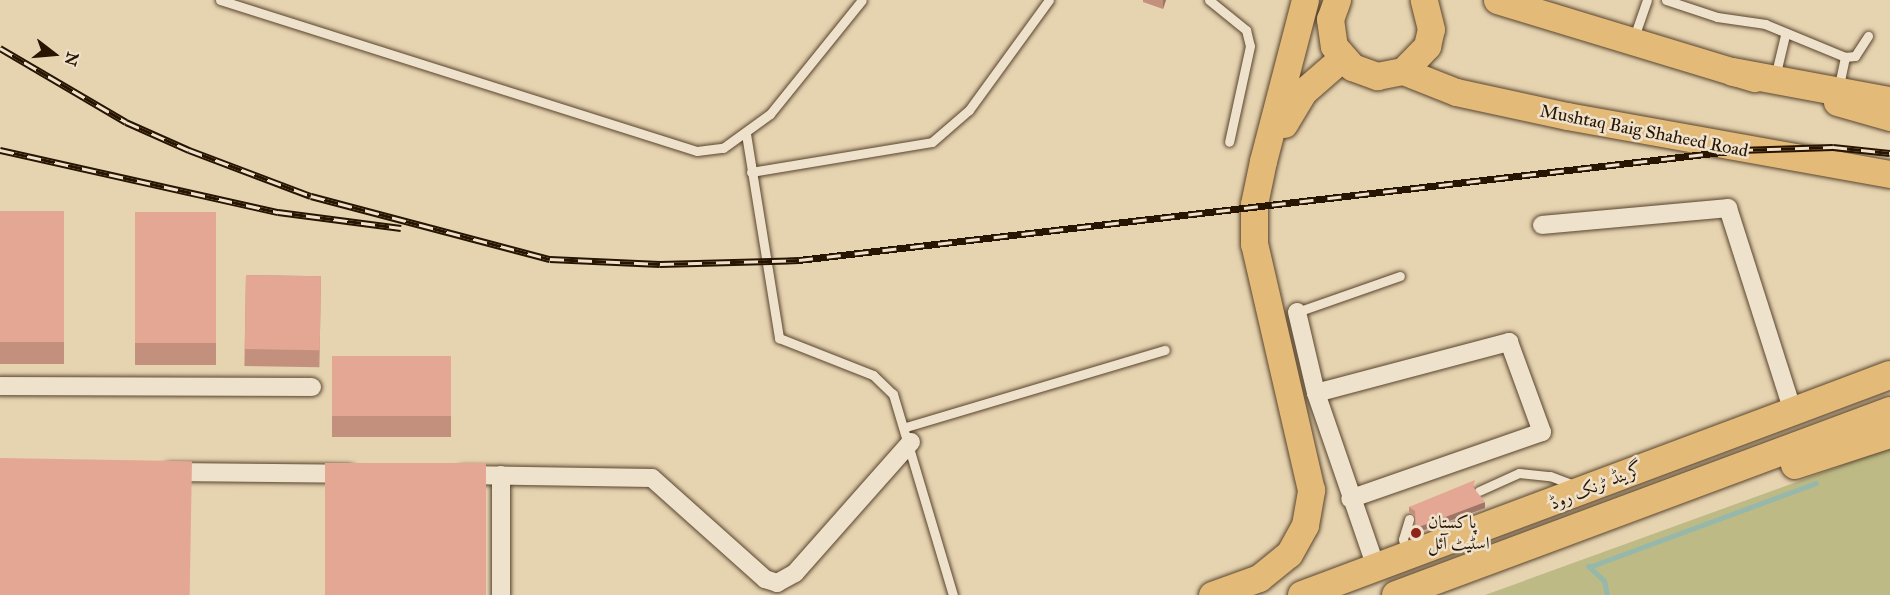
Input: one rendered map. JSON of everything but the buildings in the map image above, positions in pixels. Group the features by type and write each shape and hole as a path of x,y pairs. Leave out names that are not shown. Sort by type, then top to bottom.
{"highway":[{"path":"1733,72 1775,77 1890,101"},
{"name":"گرینڈ ٹرنک روڈ","path":"1302,595 1407,559 1792,408 1890,375"},
{"name":"گرینڈ ٹرنک روڈ","path":"1396,595 1723,477 1890,411"},
{"path":"1723,477 1813,462 1890,434"},
{"path":"1679,453 1694,487"}],"main road":[{"path":"1212,595 1259,578 1289,554 1305,525 1311,490 1254,244 1263,161 1305,0"},
{"path":"1337,0 1330,33 1342,58 1364,73 1403,71 1427,46 1431,29 1424,0"},
{"path":"1497,0 1890,117"},
{"path":"1263,161 1303,92 1342,58"},
{"name":"Mushtaq Baig Shaheed Road","path":"1403,71 1456,92 1567,116 1890,174"}],"street":[{"path":"1542,225 1728,208 1792,408"},
{"path":"1297,312 1316,393 1350,499 1377,570"},
{"path":"1316,393 1509,342 1542,432 1350,499"},
{"path":"0,386 312,387"},
{"path":"441,474 652,478 765,579 777,584 795,573 908,434"},
{"path":"155,472 370,474"},
{"path":"501,475 501,595"}],"lane":[{"path":"220,0 689,149 723,148 746,134 770,114 862,0"},
{"path":"751,172 932,142 969,110 1050,0"},
{"path":"1209,0 1246,30 1250,46 1229,142"},
{"path":"1632,41 1647,0"},
{"path":"1666,0 1717,17 1765,24 1785,35 1845,57 1855,56 1868,36"},
{"path":"1775,77 1785,35"},
{"path":"1838,90 1845,57"},
{"path":"746,134 779,338 873,375 893,394 908,434 953,595"},
{"path":"1297,312 1400,276"},
{"path":"908,434 1165,350"},
{"path":"1479,491 1519,472 1550,476 1585,491"},
{"path":"1407,559 1403,539 1409,519"}],"shaded area":[{"path":"1890,445 1890,595 1485,595 1838,467"}],"waterway":[{"path":"1607,595 1604,581 1589,567 1816,483"}],"railway":[{"path":"0,48 126,122 189,150 311,196 550,259 660,264 799,260 1739,150 1833,147 1890,153"},
{"path":"0,150 278,212 401,228"}],"place":[{"name":"پاکستان اسٹیٹ آئل","path":"1416,533"}]}
